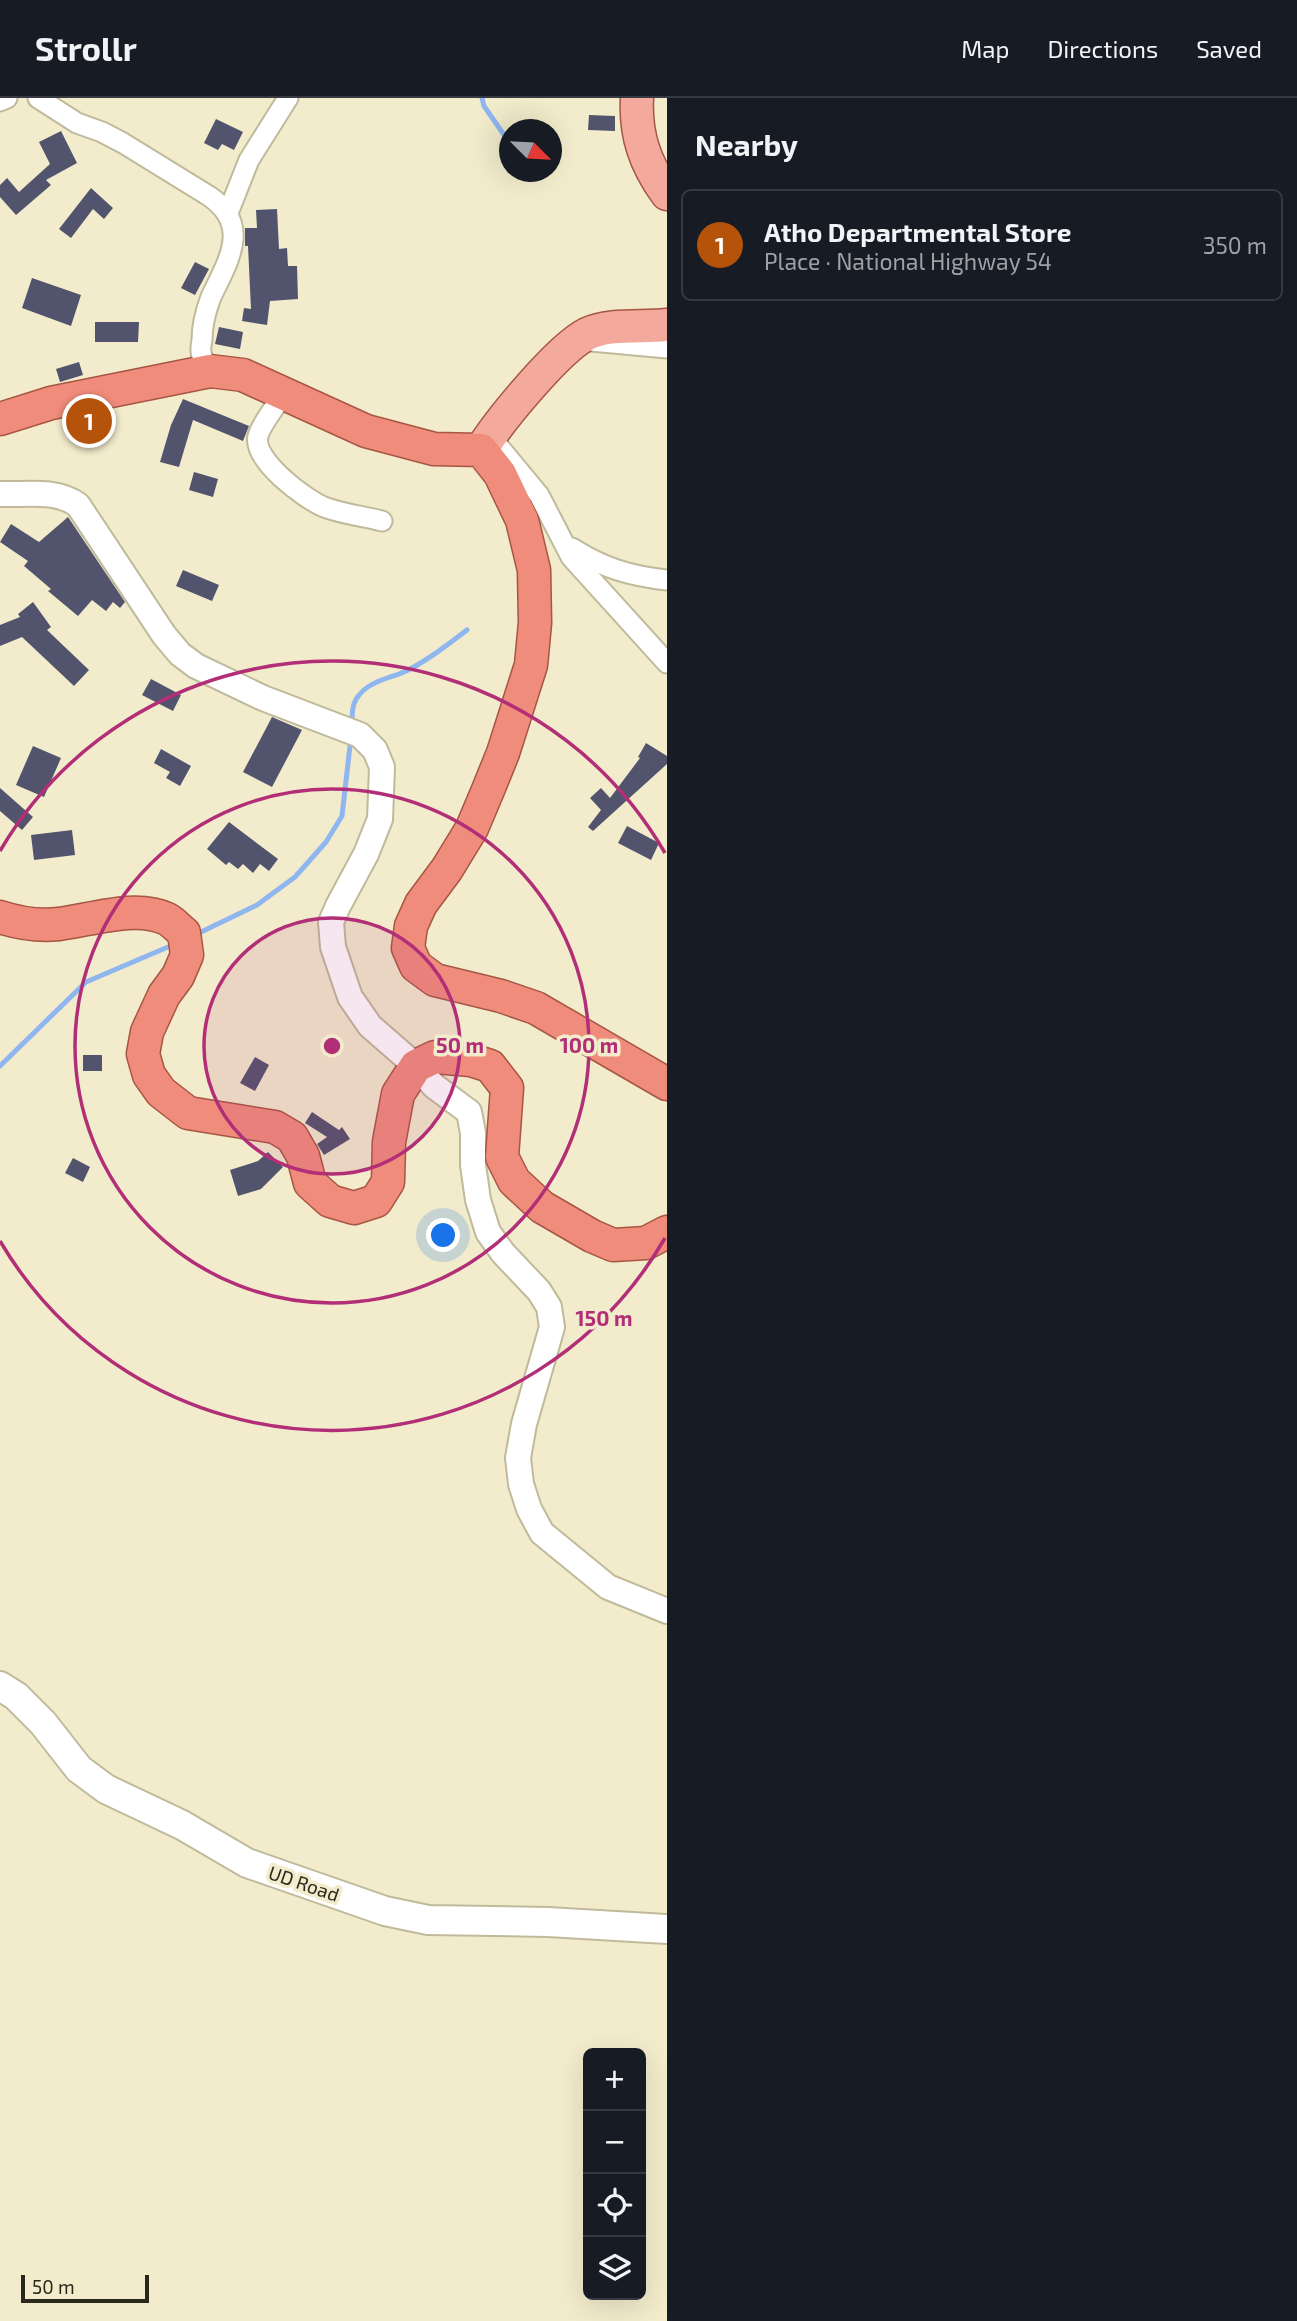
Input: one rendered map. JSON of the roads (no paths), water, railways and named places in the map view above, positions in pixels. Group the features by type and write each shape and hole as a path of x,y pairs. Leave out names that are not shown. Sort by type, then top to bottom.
{"highway":[{"path":"0,419 51,403 210,370 243,376 366,432 434,449 485,443 522,520 534,570 535,623 531,666 503,753 477,815 447,869 421,904 411,926 408,948 416,966 435,980 501,996 536,1008 667,1084"},
{"path":"0,917 58,924 120,913 151,915 167,919 184,933 187,955 147,1032 143,1054 149,1075 161,1093 188,1113 212,1119 275,1127 292,1137 303,1156 310,1183 330,1201 354,1208 376,1201 388,1182 389,1142 398,1094 416,1066 435,1058 471,1060 490,1066 507,1087 502,1157 514,1181 542,1208 613,1245 646,1243 667,1232"}],"main road":[{"path":"637,98 639,139 652,174 667,194"},
{"path":"485,443 568,347 592,334 667,325"},
{"name":"UD Road","path":"0,1686 16,1696 43,1723 79,1769 106,1789 182,1825 247,1863 385,1911 428,1920 667,1929"}],"street":[{"path":"0,101 7,98"},
{"path":"38,98 77,123 103,132 123,143 209,196 222,205 228,214 233,229 230,256 210,300 202,332 201,355 210,370"},
{"path":"228,214 250,160 288,98"},
{"path":"592,334 667,335"},
{"path":"592,334 667,348"},
{"path":"283,395 258,436 258,448 263,459 299,492 324,507 382,521"},
{"path":"485,443 539,495 571,557 667,663"},
{"path":"0,494 56,495 69,498 78,505 164,635 180,654 196,666 264,698 360,735 375,750 382,768 380,820 366,854 331,922 333,947 349,997 370,1026 435,1086 470,1112 478,1200 488,1232 503,1254 539,1291 549,1307 552,1327 524,1424 518,1458 521,1484 529,1508 542,1533 608,1587 667,1611"},
{"path":"562,541 592,561 624,573 667,580"}],"waterway":[{"path":"482,98 484,106 499,128"},
{"path":"352,724 354,704 364,690 421,663 467,630"},
{"path":"201,932 257,905 295,877 326,842 342,816 351,737"},
{"path":"0,1066 86,982 168,947"}],"place":[{"name":"Atho Departmental Store","path":"89,421"}]}
